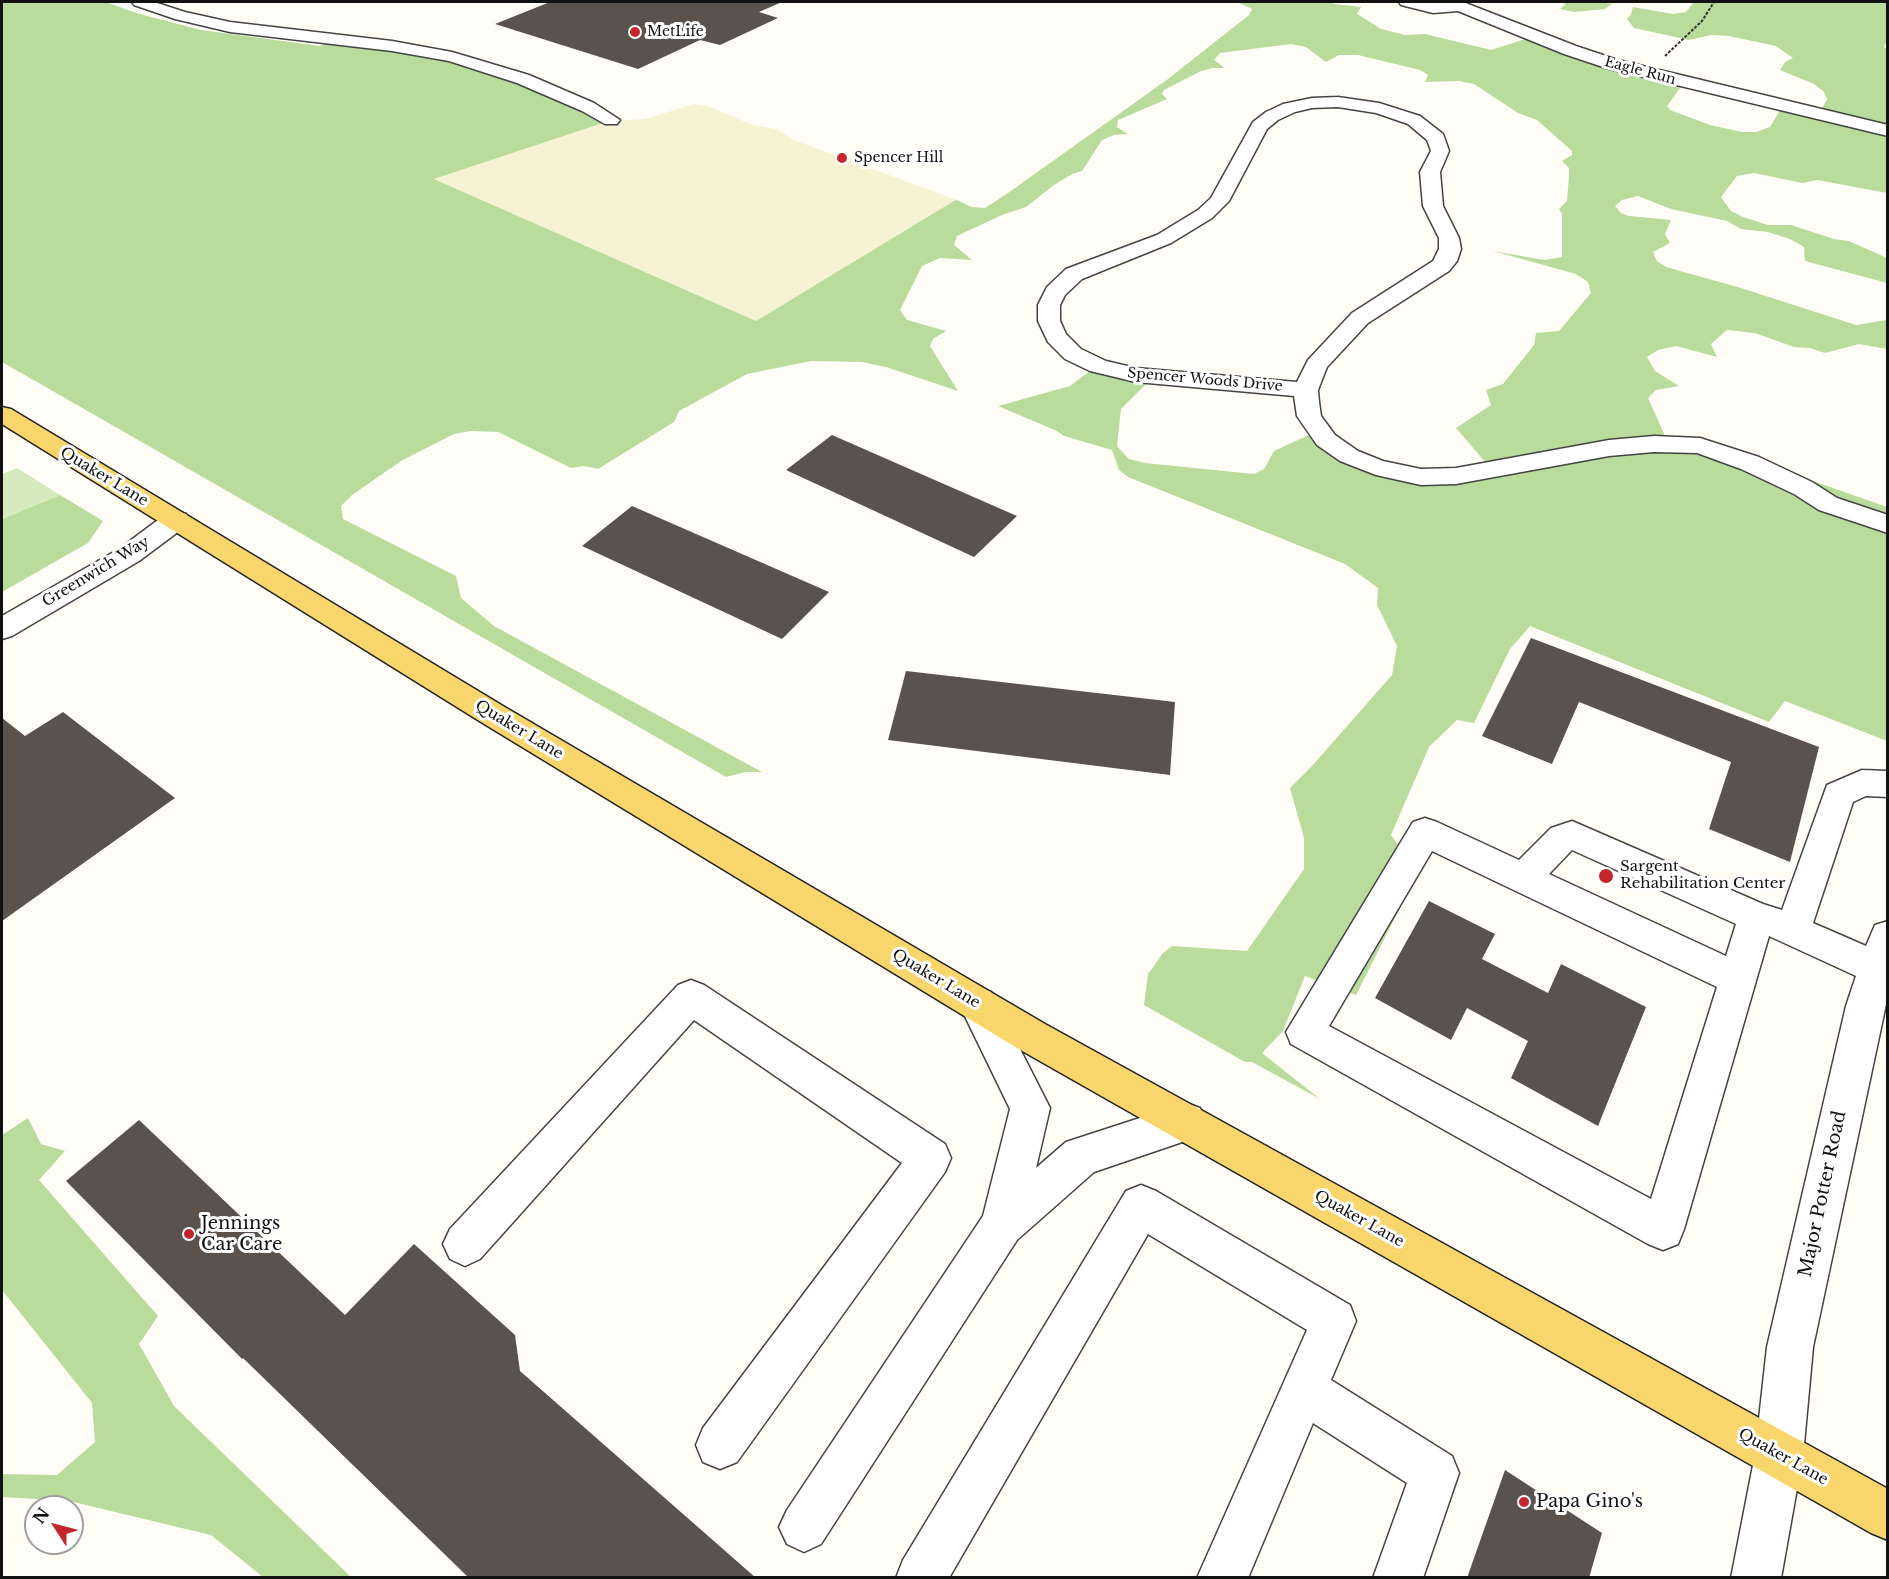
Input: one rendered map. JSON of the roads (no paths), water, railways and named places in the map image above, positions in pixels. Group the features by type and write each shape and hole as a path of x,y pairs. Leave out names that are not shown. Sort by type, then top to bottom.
{"main road":[{"name":"Quaker Lane","path":"2,414 492,714 978,1004 1887,1516"}],"street":[{"path":"140,2 181,16 230,27 333,38 442,55 493,68 553,91 610,120"},
{"name":"Eagle Run","path":"1407,2 1433,8 1455,4 1570,50 1648,74 1827,114 1887,131"},
{"name":"Spencer Woods Drive","path":"1325,102 1366,105 1392,111 1424,125 1439,144 1438,157 1430,172 1433,206 1449,238 1449,255 1435,271 1378,304 1347,330 1316,365 1306,390 1136,375 1098,366 1073,354 1056,337 1048,313 1051,298 1060,286 1083,270 1164,239 1205,214 1219,201 1259,126 1264,120 1280,111 1300,105 1325,102"},
{"name":"Eagle Run","path":"1827,114 1887,145"},
{"path":"1306,390 1309,416 1326,440 1356,459 1405,475 1456,476 1609,448 1685,444 1733,456 1803,488 1828,504 1887,524"},
{"path":"1803,488 1831,492 1887,510"},
{"name":"Greenwich Way","path":"2,603 106,543 176,520"},
{"name":"Greenwich Way","path":"2,629 129,555 176,520"},
{"path":"1793,930 1839,794 1862,783 1887,784"},
{"path":"1737,979 1425,832 1305,1032 1663,1229 1756,917"},
{"path":"1524,878 1549,850 1563,838 1572,835 1756,917 1793,930 1882,952"},
{"name":"Major Potter Road","path":"1756,1578 1779,1455 1790,1347 1864,1006 1882,952"},
{"path":"465,1244 691,997 930,1158 720,1445"},
{"path":"978,1004 1030,1108 1002,1225"},
{"path":"804,1527 1002,1225 1081,1156 1186,1122"},
{"path":"921,1578 1141,1206 1334,1321 1222,1578"},
{"path":"1304,1390 1435,1473 1398,1578"}],"place":[{"name":"MetLife","path":"635,32"},
{"name":"Spencer Hill","path":"842,158"},
{"name":"Sargent Rehabilitation Center","path":"1606,876"},
{"name":"Jennings Car Care","path":"189,1234"},
{"name":"Papa Gino's","path":"1524,1502"}]}
